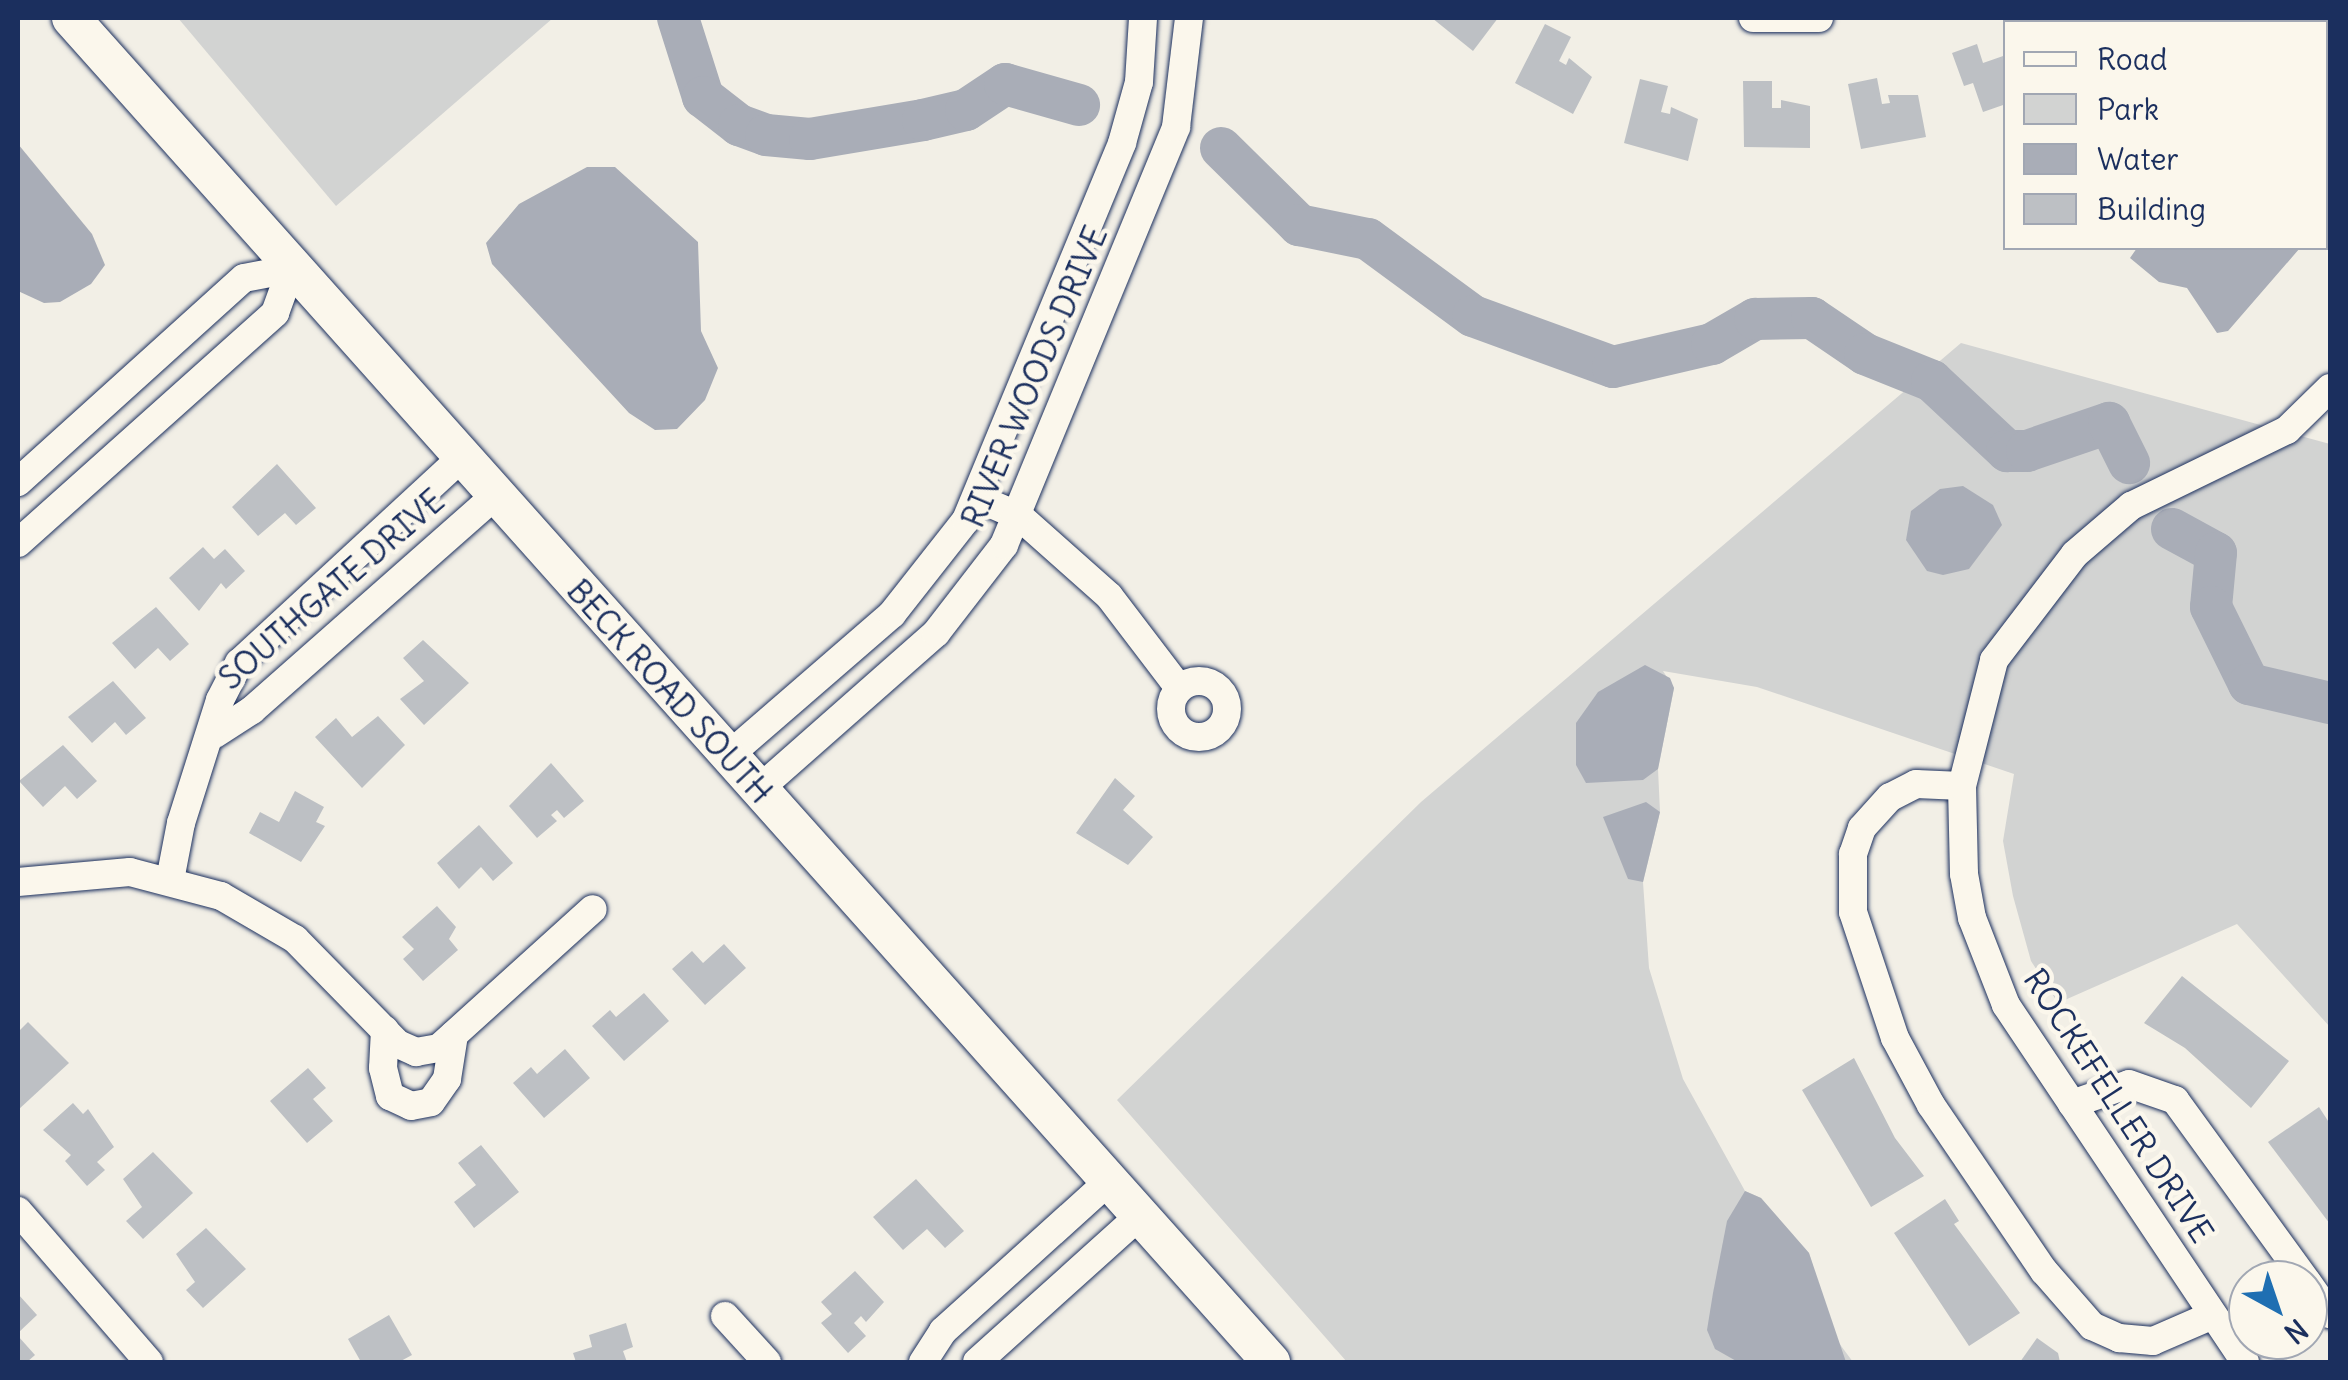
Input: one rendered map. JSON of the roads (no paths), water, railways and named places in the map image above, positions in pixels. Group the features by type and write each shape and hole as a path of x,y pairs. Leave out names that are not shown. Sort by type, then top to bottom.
{"main road":[{"name":"BECK ROAD SOUTH","path":"71,18 460,459 1271,1362"}],"street":[{"name":"RIVER WOODS DRIVE","path":"728,757 910,595 976,498 1132,115 1143,18"},
{"name":"RIVER WOODS DRIVE","path":"758,790 956,613 1019,516 1176,127 1189,18"},
{"path":"1753,18 1819,18"},
{"path":"18,482 244,278 291,268"},
{"path":"18,543 275,313 291,268"},
{"name":"ROCKEFELLER DRIVE","path":"2245,1362 2006,1004 1984,958 1964,874 1962,786 1994,660 2074,554 2131,506 2287,430 2330,388"},
{"name":"SOUTHGATE DRIVE","path":"170,880 181,823 214,734 220,700 239,663 460,459"},
{"name":"SOUTHGATE DRIVE","path":"214,734 252,710 494,497"},
{"path":"976,498 1019,516 1109,596 1179,688"},
{"path":"1962,786 1916,784 1890,797 1862,828 1854,854 1853,912 1894,1038 1931,1105 2044,1271 2092,1326 2119,1338 2153,1341 2213,1315"},
{"path":"18,882 82,872 170,880 221,896 282,930 385,1030 416,1052 439,1048 593,910"},
{"path":"385,1030 383,1068 390,1096 410,1106 431,1102 447,1079 454,1034"},
{"path":"2072,1104 2129,1084 2175,1100 2292,1260"},
{"path":"923,1362 943,1331 1108,1182"},
{"path":"18,1211 149,1362"},
{"path":"976,1362 1139,1216"},
{"path":"725,1316 767,1362"}],"water":[{"path":"18,144 92,234 105,265 91,284 60,302 44,303 18,291"},
{"path":"587,167 615,167 698,242 701,331 718,368 705,400 677,429 655,430 629,413 492,264 486,243 519,204"},
{"path":"2136,250 2298,250 2228,331 2217,333 2187,288 2159,282 2130,258"},
{"path":"1963,486 1993,505 2002,525 1969,569 1943,575 1927,571 1906,540 1911,511 1940,489"},
{"path":"1645,665 1670,678 1674,688 1658,769 1643,780 1586,783 1576,765 1576,723 1598,692"},
{"path":"1646,802 1660,812 1643,882 1628,879 1603,817"},
{"path":"1745,1191 1761,1198 1809,1253 1846,1362 1738,1362 1715,1349 1707,1330 1713,1293 1727,1221"}],"waterway":[{"path":"678,18 703,97 739,125 766,135 810,139 923,120 966,110 1005,84 1079,105"},
{"path":"1221,148 1299,225 1368,239 1473,316 1613,367 1712,344 1755,319 1812,318 1865,354 1932,381 2007,451 2027,451 2109,423 2129,463"},
{"path":"2172,529 2216,553 2211,607 2249,684 2330,703"}]}
